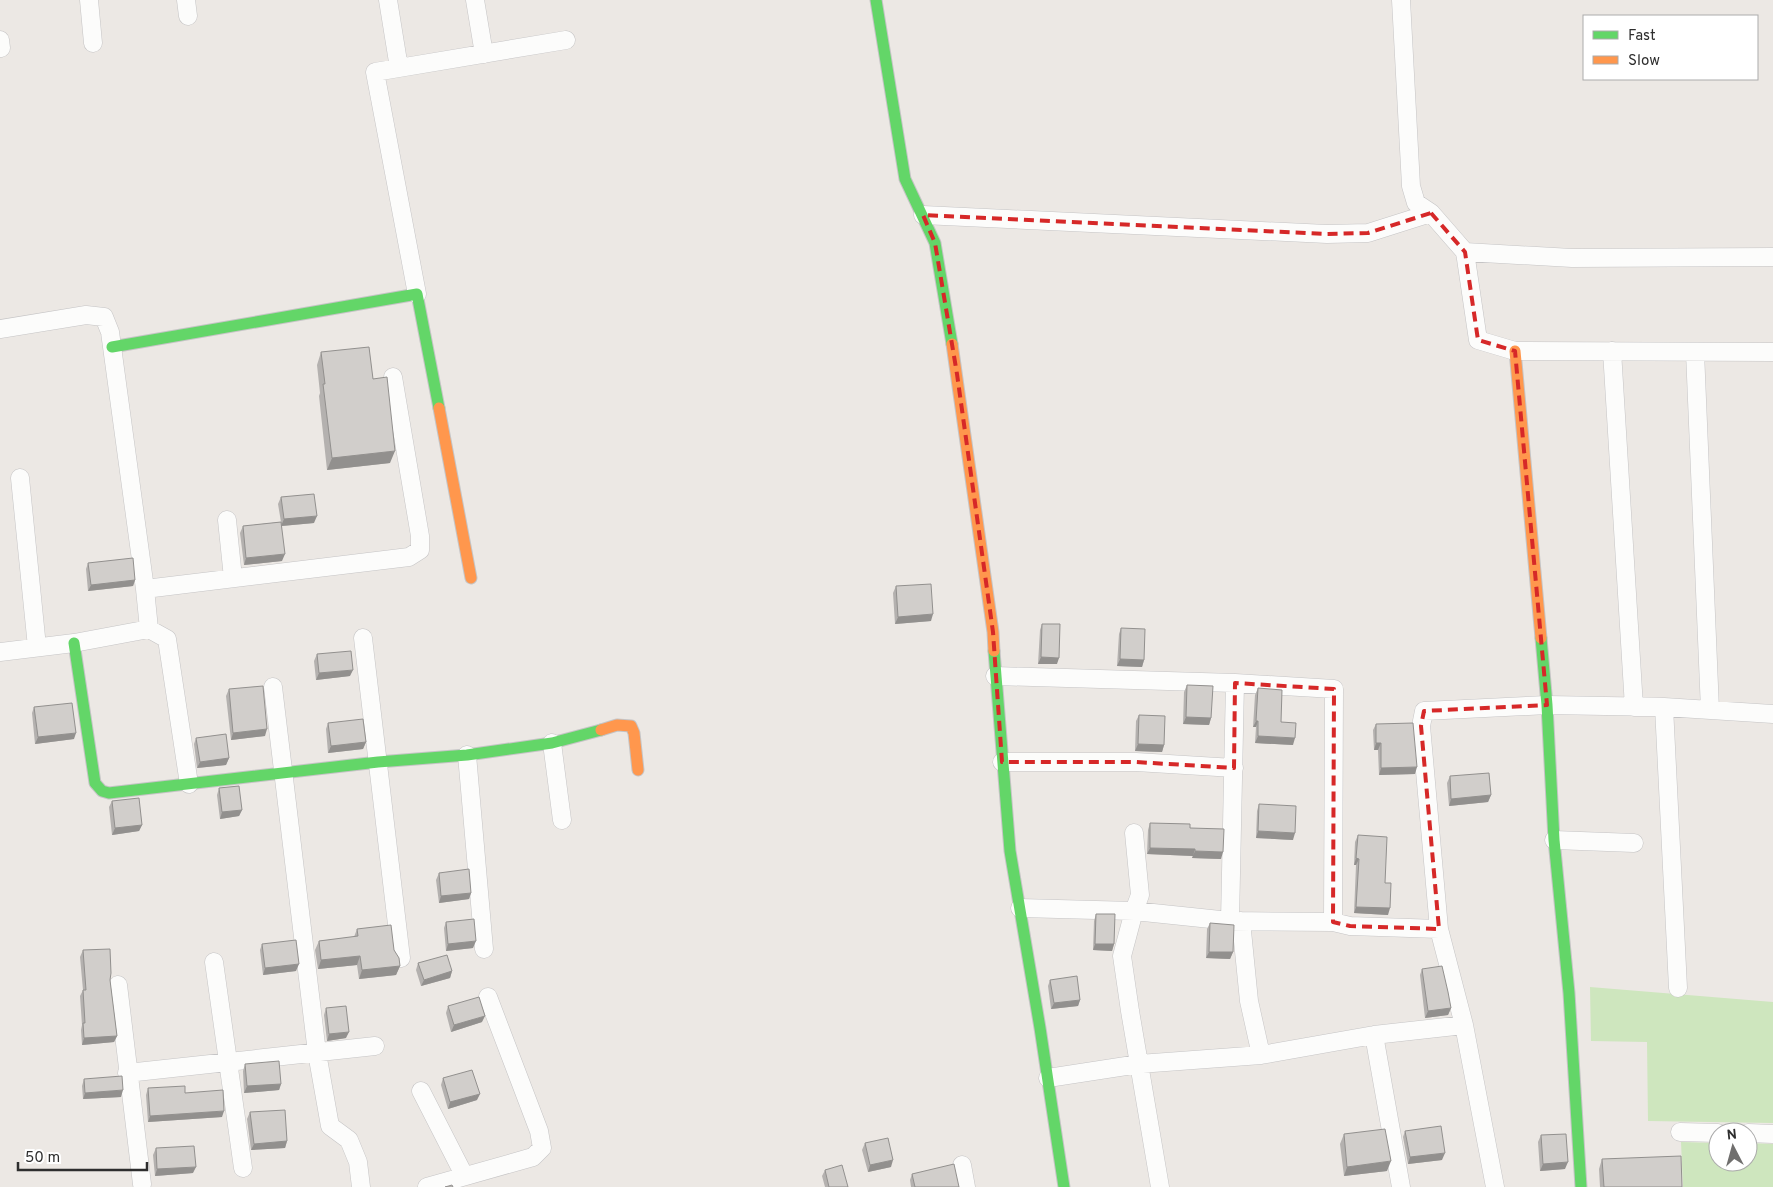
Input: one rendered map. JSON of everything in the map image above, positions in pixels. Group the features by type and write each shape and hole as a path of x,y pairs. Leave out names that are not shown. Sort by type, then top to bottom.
{"street":[{"path":"89,0 94,43"},
{"path":"388,0 399,68"},
{"path":"475,0 484,54"},
{"path":"876,0 905,179 935,243 957,374 993,632 1010,851 1064,1187"},
{"path":"1401,0 1411,186 1416,203 1431,212 1465,252 1478,340 1515,351 1773,352"},
{"path":"471,578 375,72 566,40"},
{"path":"923,216 1327,234 1368,233 1431,212"},
{"path":"1465,252 1572,258 1773,257"},
{"path":"112,346 417,294"},
{"path":"0,329 86,315 104,317 110,332 150,629"},
{"path":"1515,351 1547,705 1554,840 1569,993 1581,1187"},
{"path":"1612,352 1634,707"},
{"path":"1695,352 1710,710"},
{"path":"145,588 409,557 420,550 420,536 393,377"},
{"path":"20,478 37,647"},
{"path":"227,520 233,578"},
{"path":"0,652 74,643 150,629 167,639 189,784"},
{"path":"363,638 401,958"},
{"path":"74,643 94,777 98,788 110,793 378,762 467,755 552,743 617,725 631,726 634,733 638,770"},
{"path":"995,676 1235,683 1334,689 1333,922"},
{"path":"1235,683 1236,921 1249,1001 1261,1054"},
{"path":"273,687 317,1053 330,1126 349,1140 358,1162 361,1187"},
{"path":"1495,1187 1464,1025 1439,929 1421,726 1424,711 1547,705 1664,707 1773,714"},
{"path":"1664,707 1678,988"},
{"path":"552,743 562,820"},
{"path":"467,755 484,948"},
{"path":"1002,762 1136,762 1234,768"},
{"path":"1134,833 1140,895 1122,956 1160,1187"},
{"path":"1554,840 1634,843"},
{"path":"1020,908 1134,911 1236,921 1333,922 1350,926 1439,929"},
{"path":"214,962 243,1168"},
{"path":"118,985 127,1073 142,1184"},
{"path":"426,1187 533,1157 542,1148 539,1131 488,997"},
{"path":"1048,1078 1139,1064 1261,1054 1374,1036 1464,1025"},
{"path":"1374,1036 1401,1187"},
{"path":"127,1073 375,1046"},
{"path":"421,1091 464,1176"},
{"path":"1680,1132 1708,1133"},
{"path":"1758,1133 1773,1134"},
{"path":"962,1165 966,1187"}],"highlighted area":[{"path":"1431,213 1465,252 1478,340 1515,351 1547,705 1424,711 1421,726 1439,929 1350,926 1333,922 1334,689 1235,683 1234,768 1136,762 1002,762 993,632 957,374 935,243 923,215 1327,234 1368,233"}],"green space":[{"path":"1590,987 1773,1002 1773,1123 1648,1121 1647,1042 1591,1041"},
{"path":"1681,1142 1708,1143 1708,1172 1758,1172 1758,1143 1773,1144 1773,1187 1683,1187"}],"building":[{"path":"369,347 373,379 387,377 395,451 332,458 321,352"},
{"path":"314,494 317,516 284,519 281,497"},
{"path":"281,522 285,554 246,558 243,526"},
{"path":"133,558 135,580 91,585 88,563"},
{"path":"931,584 933,614 898,617 896,586"},
{"path":"1042,624 1060,624 1059,658 1041,657"},
{"path":"1121,628 1145,629 1144,660 1120,659"},
{"path":"351,651 353,670 319,673 317,654"},
{"path":"1187,685 1213,686 1211,718 1186,717"},
{"path":"263,686 267,729 233,733 229,689"},
{"path":"1258,688 1282,690 1281,722 1296,723 1295,738 1258,736 1258,721 1256,721"},
{"path":"72,703 76,733 38,737 34,707"},
{"path":"1139,715 1165,716 1164,745 1138,744"},
{"path":"363,719 366,742 331,746 328,723"},
{"path":"1413,723 1417,767 1381,768 1381,743 1376,743 1376,724"},
{"path":"226,734 229,758 200,762 196,738"},
{"path":"1489,773 1491,795 1451,799 1450,776"},
{"path":"239,786 242,810 222,812 219,788"},
{"path":"139,798 142,825 115,828 112,801"},
{"path":"1259,804 1296,806 1295,833 1258,831"},
{"path":"1150,823 1190,824 1190,828 1224,829 1223,852 1150,848"},
{"path":"1358,835 1387,837 1385,883 1391,883 1390,908 1356,907 1359,859 1356,858"},
{"path":"469,869 471,893 441,896 439,873"},
{"path":"1096,914 1115,914 1114,944 1095,944"},
{"path":"474,919 476,941 448,944 446,922"},
{"path":"1210,923 1234,925 1233,952 1209,952"},
{"path":"391,925 394,950 399,958 400,966 362,970 360,956 321,960 319,941 358,936 357,929"},
{"path":"296,940 299,964 265,968 262,944"},
{"path":"110,949 110,980 117,1036 84,1038 83,990 86,990 83,950"},
{"path":"447,955 452,971 424,980 418,963"},
{"path":"1442,966 1451,1008 1428,1011 1422,969"},
{"path":"1077,976 1080,1000 1054,1003 1050,980"},
{"path":"479,997 485,1016 454,1025 448,1006"},
{"path":"346,1006 349,1032 329,1034 326,1008"},
{"path":"279,1061 281,1084 247,1086 245,1064"},
{"path":"472,1070 480,1094 450,1102 443,1078"},
{"path":"122,1076 123,1090 85,1093 84,1079"},
{"path":"185,1086 185,1093 223,1090 224,1111 150,1116 148,1088"},
{"path":"285,1110 287,1141 254,1144 250,1112"},
{"path":"1441,1126 1445,1153 1410,1157 1405,1131"},
{"path":"1385,1129 1391,1161 1347,1167 1344,1134"},
{"path":"1566,1134 1568,1162 1543,1164 1541,1135"},
{"path":"888,1138 893,1160 870,1165 865,1143"},
{"path":"194,1146 196,1167 157,1169 156,1148"},
{"path":"1681,1156 1682,1187 1604,1187 1602,1159"},
{"path":"954,1164 959,1187 915,1187 912,1174"},
{"path":"842,1165 848,1187 829,1187 825,1170"}],"traffic: fast":[{"path":"876,0 905,179 935,243 952,344"},
{"path":"112,347 417,294 439,408"},
{"path":"1541,638 1547,705 1554,840 1569,993 1581,1187"},
{"path":"74,643 95,783 102,791 109,793 378,762 467,755 552,743 601,730"},
{"path":"994,651 1010,851 1040,1028 1064,1187"}],"traffic: slow":[{"path":"952,344 993,632 994,651"},
{"path":"1515,351 1541,638"},
{"path":"439,408 471,578"},
{"path":"601,730 617,725 631,726 634,733 638,770"}]}
